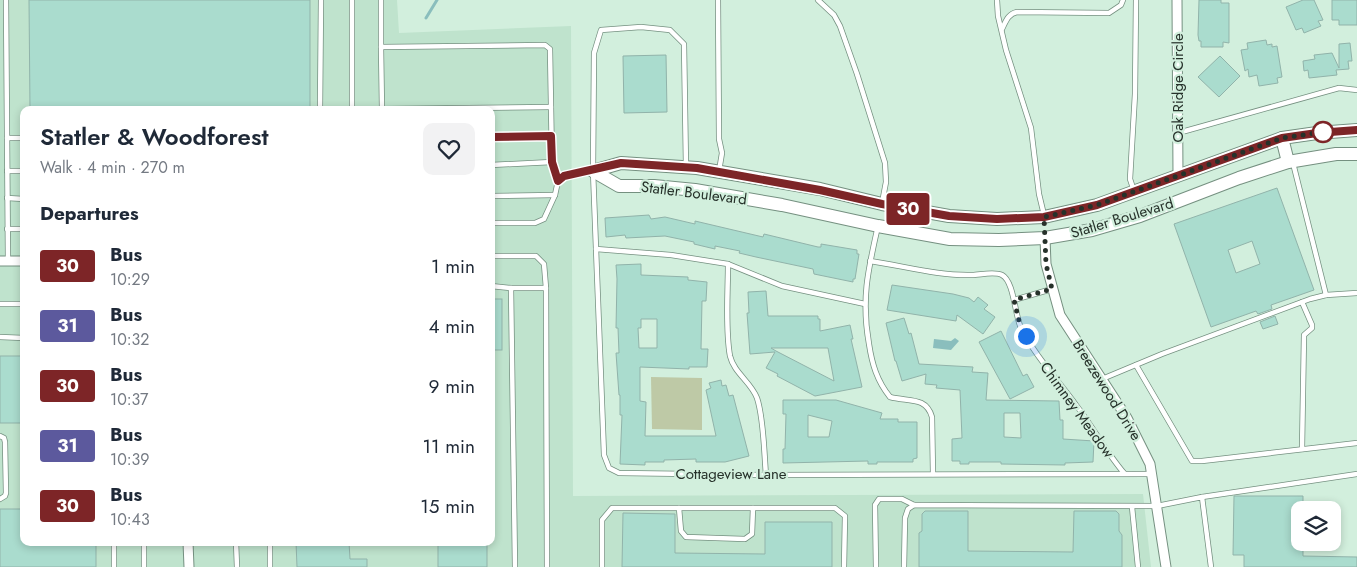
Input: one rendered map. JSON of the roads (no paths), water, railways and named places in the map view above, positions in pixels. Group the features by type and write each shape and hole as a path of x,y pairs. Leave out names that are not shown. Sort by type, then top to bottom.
{"street":[{"name":"Oak Ridge Circle","path":"1177,0 1178,176"},
{"name":"Statler Boulevard","path":"592,171 621,163 686,168 820,190 949,216 997,219 1044,217 1097,205 1134,193 1282,138 1357,130"},
{"path":"1282,138 1290,161"},
{"name":"Statler Boulevard","path":"592,171 619,186 654,186 695,190 782,205 878,226 950,239 1045,238 1092,230 1140,216 1239,178 1290,161 1336,154 1357,154"},
{"path":"878,226 882,204"},
{"name":"Breezewood Drive","path":"1044,217 1046,264 1060,315 1128,418 1143,447 1152,474 1166,567"},
{"path":"4,261 20,261"},
{"path":"188,546 188,567"}],"lane":[{"path":"4,261 7,229 6,0"},
{"path":"320,106 321,0"},
{"path":"352,0 352,106"},
{"path":"382,0 382,106"},
{"path":"718,0 720,139 722,153 718,172"},
{"path":"818,0 834,15 840,26 883,156 886,182 882,204"},
{"path":"997,0 998,16 1008,57 1031,128 1038,194 1044,217"},
{"path":"1002,29 1007,18 1017,12 1109,13 1121,6 1123,0"},
{"path":"1134,193 1130,179 1135,94 1136,0"},
{"name":"Cottageview Lane","path":"686,168 684,44 670,30 641,27 601,30 594,53 592,171 604,455 610,468 619,473 766,475 1152,474"},
{"path":"381,47 545,45 550,49 552,162 558,181 555,195 544,219 535,223 495,223"},
{"path":"1178,134 1339,88 1357,90"},
{"path":"495,108 551,107"},
{"path":"495,136 551,136"},
{"path":"7,138 20,138"},
{"path":"1290,161 1326,295"},
{"path":"495,165 552,162"},
{"path":"7,171 20,171"},
{"path":"558,181 564,176 592,171"},
{"path":"495,196 555,195"},
{"path":"7,198 20,198"},
{"path":"878,226 866,282 864,304 871,356 877,377 890,397 925,403 930,408 933,424 933,474"},
{"path":"7,229 20,229"},
{"path":"596,249 671,255 728,264 782,286 864,304"},
{"path":"495,256 536,256 544,264 546,288 547,567"},
{"name":"Chimney Meadow","path":"870,261 932,273 965,276 993,274 1002,276 1008,282 1020,325 1031,347 1076,405 1111,458 1124,474"},
{"path":"728,264 730,358 738,373 748,383 757,398 766,475"},
{"path":"495,286 546,288"},
{"path":"511,288 515,567"},
{"path":"1014,300 1052,289"},
{"path":"1102,379 1302,302 1326,295 1357,293"},
{"path":"1302,302 1312,328 1304,335 1302,449"},
{"path":"0,304 20,304"},
{"path":"0,337 20,338"},
{"path":"1136,365 1192,461 1357,443"},
{"path":"0,436 4,438 5,442 6,494 0,499"},
{"path":"876,567 875,505 879,499 902,499 914,505 1157,506 1202,497 1357,474"},
{"path":"1202,497 1211,567"},
{"path":"904,567 905,518 908,509 914,505"},
{"path":"1132,507 1138,567"},
{"path":"602,567 602,520 612,508 836,508 845,516 844,567"},
{"path":"680,508 681,531 686,537 745,539 752,534 753,508"},
{"path":"114,546 114,567"},
{"path":"144,546 144,567"},
{"path":"236,546 237,567"},
{"path":"270,546 270,567"}],"water":[{"path":"955,338 959,341 951,350 933,348 934,339 951,341"}],"waterway":[{"path":"426,18 437,0"}]}
